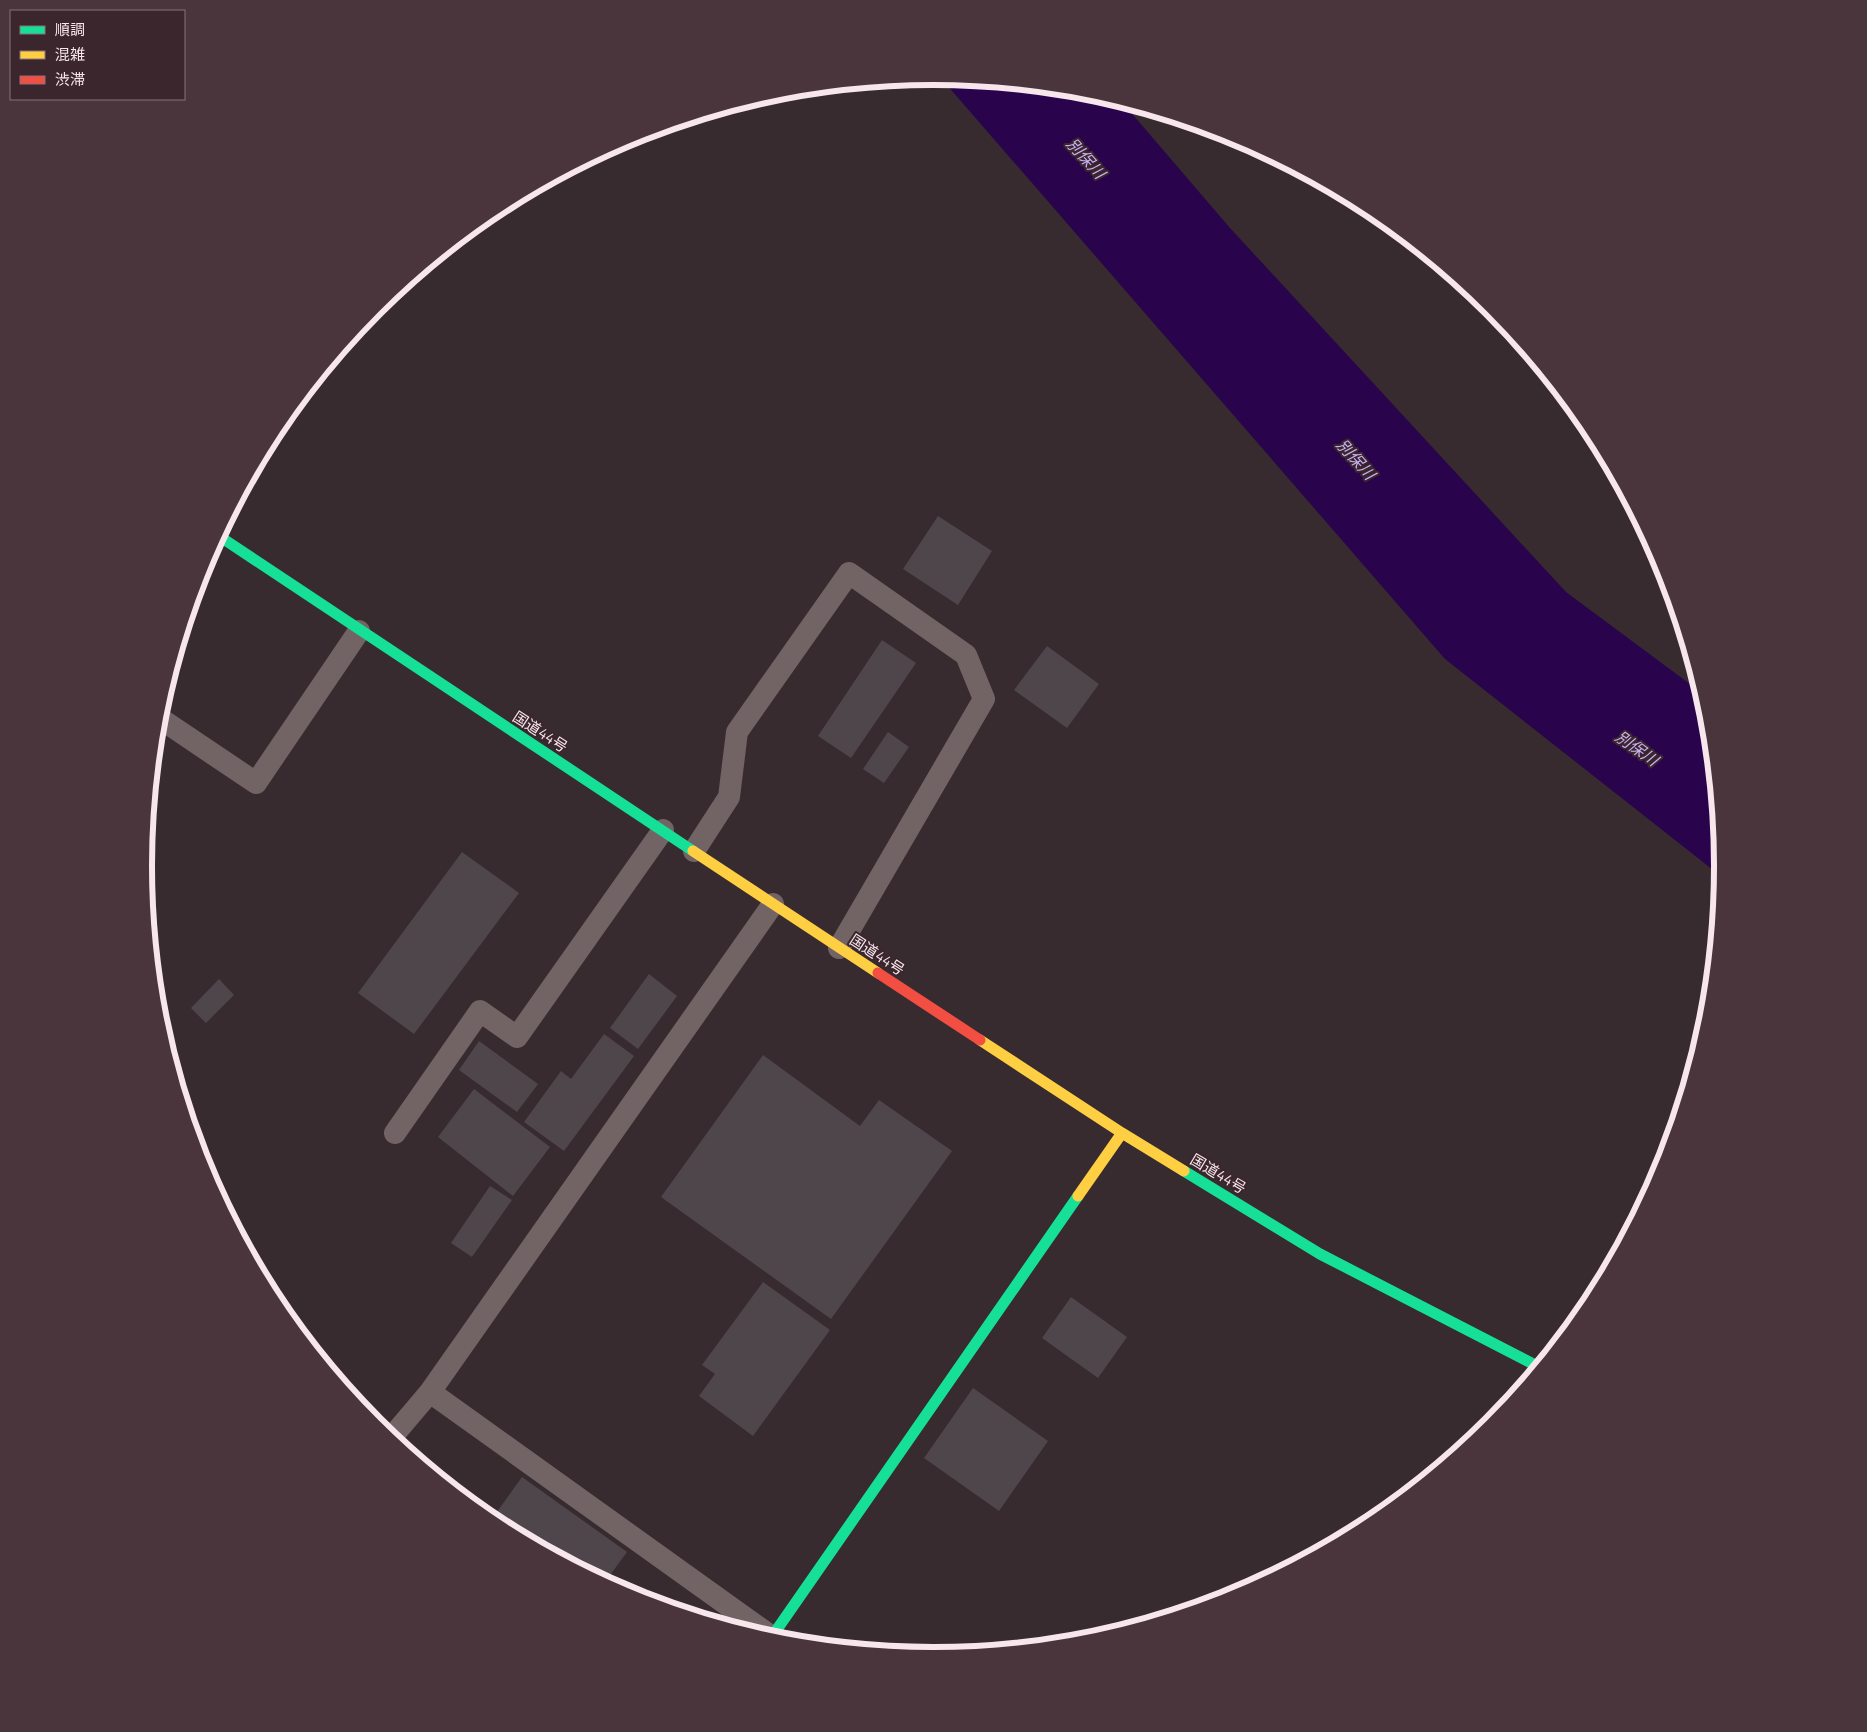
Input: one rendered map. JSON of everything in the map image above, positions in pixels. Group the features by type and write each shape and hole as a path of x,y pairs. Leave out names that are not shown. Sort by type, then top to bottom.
{"main road":[{"name":"国道44号","path":"224,540 839,948 1122,1133 1320,1254 1534,1365"},
{"path":"777,1631 1122,1133"}],"lane":[{"path":"694,851 729,797 737,732 849,573 966,655 984,699 839,948"},
{"path":"166,723 256,783 359,630"},
{"path":"395,1133 480,1011 517,1037 663,830"},
{"path":"396,1432 430,1392 773,904"},
{"path":"430,1392 755,1626"}],"water":[{"name":"別保川","path":"947,86 1035,92 1086,100 1129,110 1230,228 1566,592 1693,686 1708,764 1713,815 1714,871 1445,659"}],"building":[{"path":"938,516 992,551 958,605 903,569"},
{"path":"882,640 916,663 851,758 818,736"},
{"path":"1047,646 1099,684 1067,728 1014,690"},
{"path":"888,732 909,747 884,783 863,769"},
{"path":"462,852 519,893 414,1034 358,993"},
{"path":"649,974 677,996 638,1049 610,1028"},
{"path":"219,979 234,995 206,1023 191,1008"},
{"path":"604,1034 634,1056 564,1151 524,1122 561,1071 571,1079"},
{"path":"479,1041 538,1084 517,1112 459,1070"},
{"path":"763,1055 860,1126 879,1100 952,1151 831,1319 661,1197"},
{"path":"474,1089 550,1147 513,1196 438,1137"},
{"path":"490,1186 512,1200 472,1257 451,1243"},
{"path":"763,1282 830,1330 753,1436 699,1396 715,1374 702,1365"},
{"path":"1071,1297 1127,1337 1098,1378 1042,1338"},
{"path":"973,1388 1048,1441 999,1511 924,1458"},
{"path":"522,1477 627,1552 609,1576 543,1542 496,1513"}],"traffic: fast":[{"path":"224,540 693,851"},
{"path":"1184,1171 1320,1254 1534,1365"},
{"path":"776,1631 1078,1196"}],"traffic: slow":[{"path":"693,851 878,973"},
{"path":"980,1040 1122,1133 1184,1171"},
{"path":"1078,1196 1122,1133"}],"traffic: jam":[{"path":"878,973 980,1040"}]}
